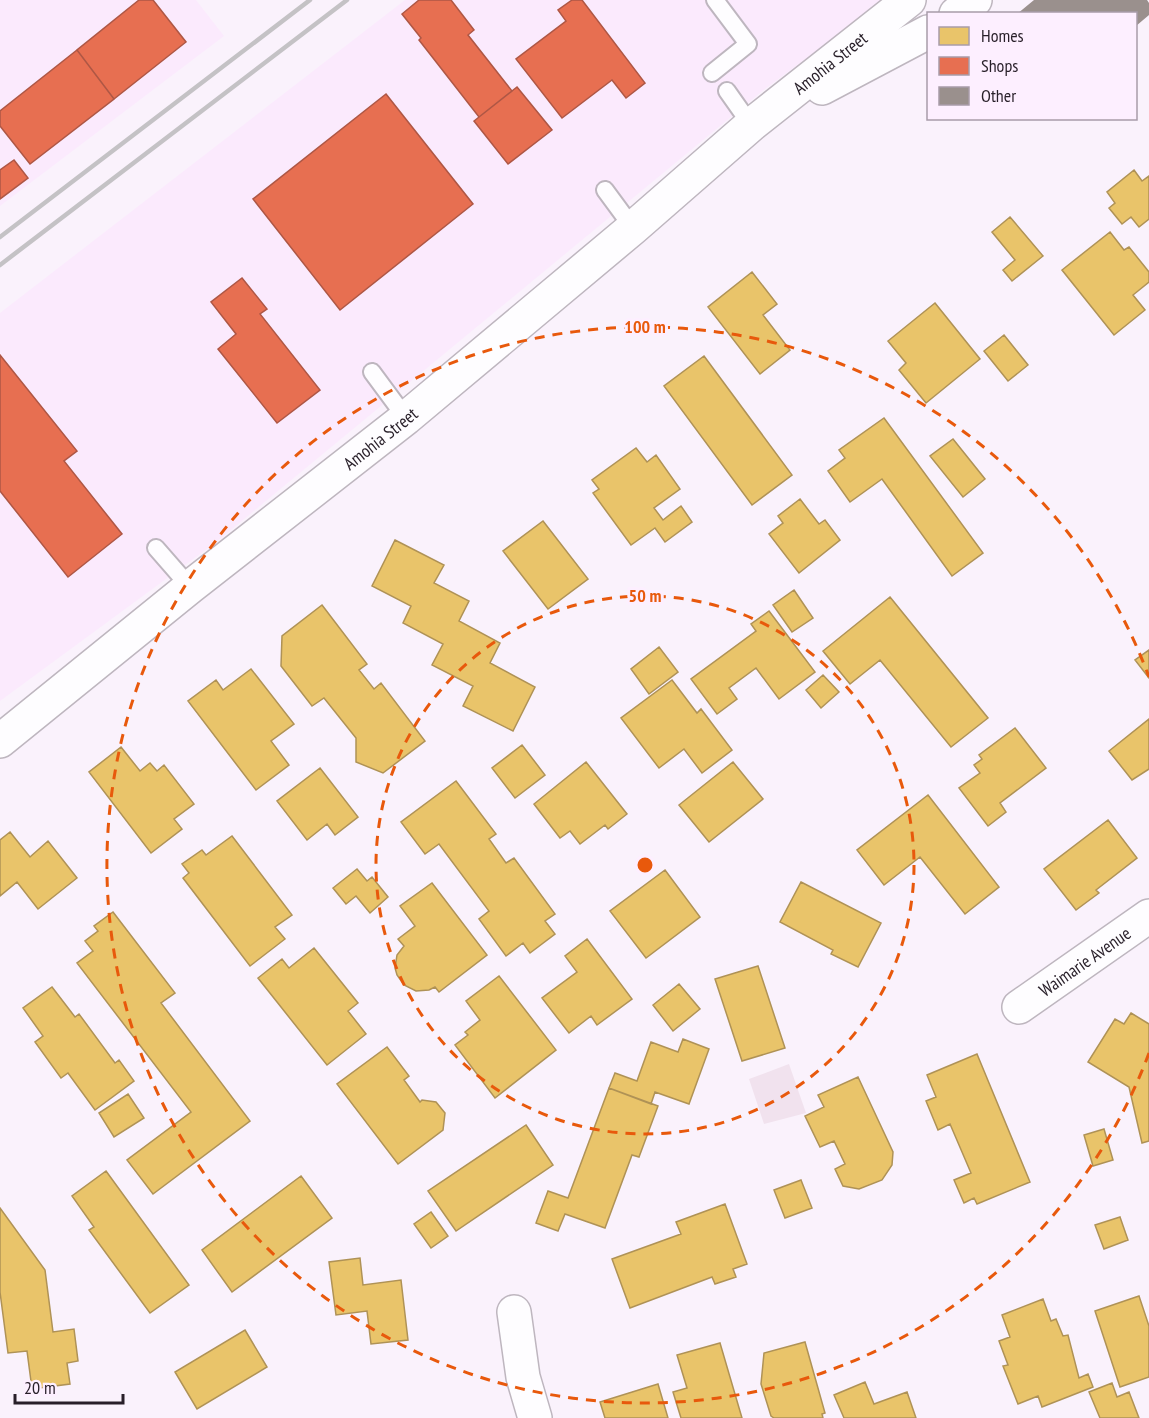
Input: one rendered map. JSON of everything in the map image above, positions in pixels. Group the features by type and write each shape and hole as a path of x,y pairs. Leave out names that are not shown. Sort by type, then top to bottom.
{"main road":[{"name":"Amohia Street","path":"0,741 190,587 406,418 633,228 751,125 909,0"},
{"path":"959,12 975,0"},
{"name":"Amohia Street","path":"751,125 927,33"},
{"name":"Waimarie Avenue","path":"1019,1007 1149,916"},
{"path":"514,1312 523,1377 535,1418"}],"lane":[{"path":"712,73 748,44 715,0"},
{"path":"727,91 751,125"},
{"path":"605,190 633,228"},
{"path":"372,372 406,418"},
{"path":"156,548 190,587"}],"shaded area":[{"path":"0,0 196,0 224,36 0,206"},
{"path":"405,0 885,0 765,89 215,543 0,701 0,313"},
{"path":"789,1064 806,1113 764,1124 749,1079"}],"building: Homes":[{"path":"1134,170 1142,181 1149,176 1149,219 1139,227 1131,217 1122,224 1109,208 1115,203 1107,192"},
{"path":"1010,217 1043,256 1012,281 1003,270 1015,260 992,232"},
{"path":"1110,232 1124,250 1129,247 1149,272 1149,282 1133,295 1145,310 1114,335 1062,270"},
{"path":"752,272 777,304 763,315 790,350 760,374 708,307"},
{"path":"935,303 980,359 926,403 899,370 906,363 888,341"},
{"path":"1004,335 1028,365 1008,381 984,351"},
{"path":"704,356 792,475 752,505 664,386"},
{"path":"884,418 983,553 952,576 882,479 850,502 828,471 845,458 839,450"},
{"path":"953,439 985,479 963,497 930,456"},
{"path":"636,448 647,462 656,455 680,489 654,508 663,520 681,506 692,522 665,542 655,528 631,545 593,493 599,489 592,480"},
{"path":"800,499 819,524 825,520 840,540 799,573 769,534 783,523 778,516"},
{"path":"543,521 588,579 548,609 503,551"},
{"path":"395,540 444,565 434,583 469,601 459,621 500,643 490,663 535,687 513,731 463,706 473,686 432,665 443,644 403,623 411,606 372,586"},
{"path":"794,590 813,618 792,632 773,605"},
{"path":"890,597 988,718 951,747 880,660 850,684 823,651"},
{"path":"322,605 367,664 359,670 374,689 381,683 425,741 383,773 356,762 356,738 324,698 312,706 281,666 282,636"},
{"path":"769,611 815,672 779,699 756,668 729,688 737,699 717,714 691,679 756,631 751,624"},
{"path":"659,647 678,672 649,694 631,669"},
{"path":"1149,650 1149,678 1135,660"},
{"path":"251,669 294,724 271,741 289,765 256,790 188,701 216,680 223,690"},
{"path":"823,675 839,692 821,708 806,690"},
{"path":"672,680 697,713 701,709 732,750 702,773 684,749 659,768 621,718"},
{"path":"1149,719 1149,769 1132,780 1109,751"},
{"path":"1015,728 1046,768 1000,803 1006,812 988,826 959,788 980,773 974,765 982,759 979,755"},
{"path":"522,745 545,775 515,798 492,768"},
{"path":"121,747 140,771 150,763 157,771 164,765 194,804 174,819 182,829 151,853 89,772"},
{"path":"586,762 627,814 608,829 605,825 580,844 570,831 560,838 534,804"},
{"path":"733,762 763,799 709,842 679,805"},
{"path":"320,768 358,817 335,835 327,824 307,840 277,801"},
{"path":"456,781 496,834 489,839 506,863 514,858 555,914 545,921 555,934 530,953 523,943 506,956 479,919 489,911 439,844 425,854 401,822"},
{"path":"928,795 999,887 965,914 920,857 884,885 857,850"},
{"path":"1108,820 1137,858 1096,890 1099,893 1076,910 1044,869"},
{"path":"10,832 30,857 48,841 77,878 38,909 17,882 0,896 0,840"},
{"path":"232,836 292,915 275,927 285,939 250,966 183,878 189,873 182,864 202,850 206,855"},
{"path":"357,869 367,881 372,877 388,897 370,913 356,896 346,904 333,888"},
{"path":"665,870 700,917 646,958 610,911"},
{"path":"801,882 881,923 858,967 831,954 833,950 780,922"},
{"path":"432,883 487,955 439,992 435,987 416,991 404,985 395,968 397,955 404,946 398,939 415,926 400,906"},
{"path":"113,912 175,993 161,1003 250,1121 153,1194 127,1160 191,1112 77,963 93,951 85,941 98,931 94,926"},
{"path":"587,939 632,999 597,1025 591,1016 569,1033 542,998 577,972 565,956"},
{"path":"314,948 358,1003 348,1011 366,1034 327,1065 258,978 282,959 289,968"},
{"path":"758,966 785,1048 742,1061 715,979"},
{"path":"499,976 556,1050 495,1098 455,1045 468,1035 465,1032 480,1020 466,1001"},
{"path":"679,984 700,1009 673,1031 653,1005"},
{"path":"52,987 75,1017 79,1014 115,1063 119,1060 134,1081 95,1110 68,1073 61,1078 35,1042 43,1036 23,1008"},
{"path":"1131,1013 1149,1024 1149,1141 1142,1143 1129,1087 1088,1062 1115,1019 1124,1024"},
{"path":"683,1039 709,1049 689,1104 655,1092 651,1104 609,1088 615,1073 637,1081 651,1042 678,1052"},
{"path":"387,1047 409,1076 404,1080 420,1102 422,1100 436,1102 445,1113 443,1130 398,1164 337,1084"},
{"path":"977,1054 1030,1182 977,1204 974,1198 964,1203 954,1180 971,1173 950,1124 938,1130 926,1101 936,1097 927,1075"},
{"path":"858,1077 893,1152 892,1165 882,1180 859,1189 843,1186 835,1169 845,1164 834,1141 820,1147 805,1116 824,1107 818,1095"},
{"path":"609,1088 658,1106 639,1157 632,1155 605,1228 565,1214 558,1231 536,1223 548,1191 568,1198"},
{"path":"128,1094 144,1118 114,1137 99,1113"},
{"path":"526,1125 553,1165 456,1231 428,1191"},
{"path":"1104,1129 1113,1160 1093,1166 1084,1135"},
{"path":"106,1171 189,1285 150,1313 89,1230 94,1227 72,1196"},
{"path":"301,1176 332,1218 232,1292 202,1250"},
{"path":"801,1180 812,1208 785,1218 774,1190"},
{"path":"725,1204 747,1264 733,1269 736,1277 715,1284 712,1277 630,1308 612,1259 681,1234 676,1222"},
{"path":"0,1208 45,1270 53,1332 74,1329 78,1361 67,1363 70,1384 32,1389 27,1351 8,1353 0,1292"},
{"path":"431,1212 448,1236 431,1248 414,1224"},
{"path":"1120,1217 1128,1240 1104,1249 1095,1225"},
{"path":"360,1258 363,1285 401,1280 408,1340 371,1344 367,1311 336,1315 329,1262"},
{"path":"1139,1296 1149,1326 1149,1377 1120,1387 1095,1311"},
{"path":"1043,1299 1051,1321 1056,1319 1063,1336 1068,1335 1079,1378 1088,1374 1093,1387 1042,1407 1038,1396 1018,1404 1003,1366 1008,1365 999,1341 1010,1337 1002,1315"},
{"path":"245,1330 267,1367 197,1409 175,1372"},
{"path":"805,1342 825,1413 822,1414 823,1418 774,1418 771,1416 761,1384 764,1353"},
{"path":"720,1343 742,1418 681,1418 673,1392 687,1388 677,1355"},
{"path":"865,1382 874,1404 907,1392 916,1418 844,1418 834,1395"},
{"path":"1112,1383 1117,1397 1129,1392 1139,1418 1100,1418 1089,1392"},
{"path":"658,1384 668,1418 605,1418 600,1402"}],"building: Shops":[{"path":"139,0 153,0 186,42 114,99 77,50"},
{"path":"419,0 451,0 474,30 468,35 512,91 479,117 419,40 421,38 402,14"},
{"path":"572,0 582,0 645,83 626,98 612,80 562,118 516,59 566,21 558,10"},
{"path":"77,50 114,99 30,164 0,126 0,111"},
{"path":"517,87 552,130 508,164 474,121"},
{"path":"386,94 473,204 340,310 253,199"},
{"path":"14,160 28,178 0,199 0,170"},
{"path":"242,278 267,309 260,314 320,390 277,423 218,349 236,334 211,302"},
{"path":"0,355 77,451 64,461 122,534 68,577 0,491"}],"building: Other":[{"path":"1034,0 1147,0 1149,3 1149,15 1137,25 1137,12 1019,12"}],"railway":[{"path":"0,237 310,0"},
{"path":"0,265 347,0"}]}
